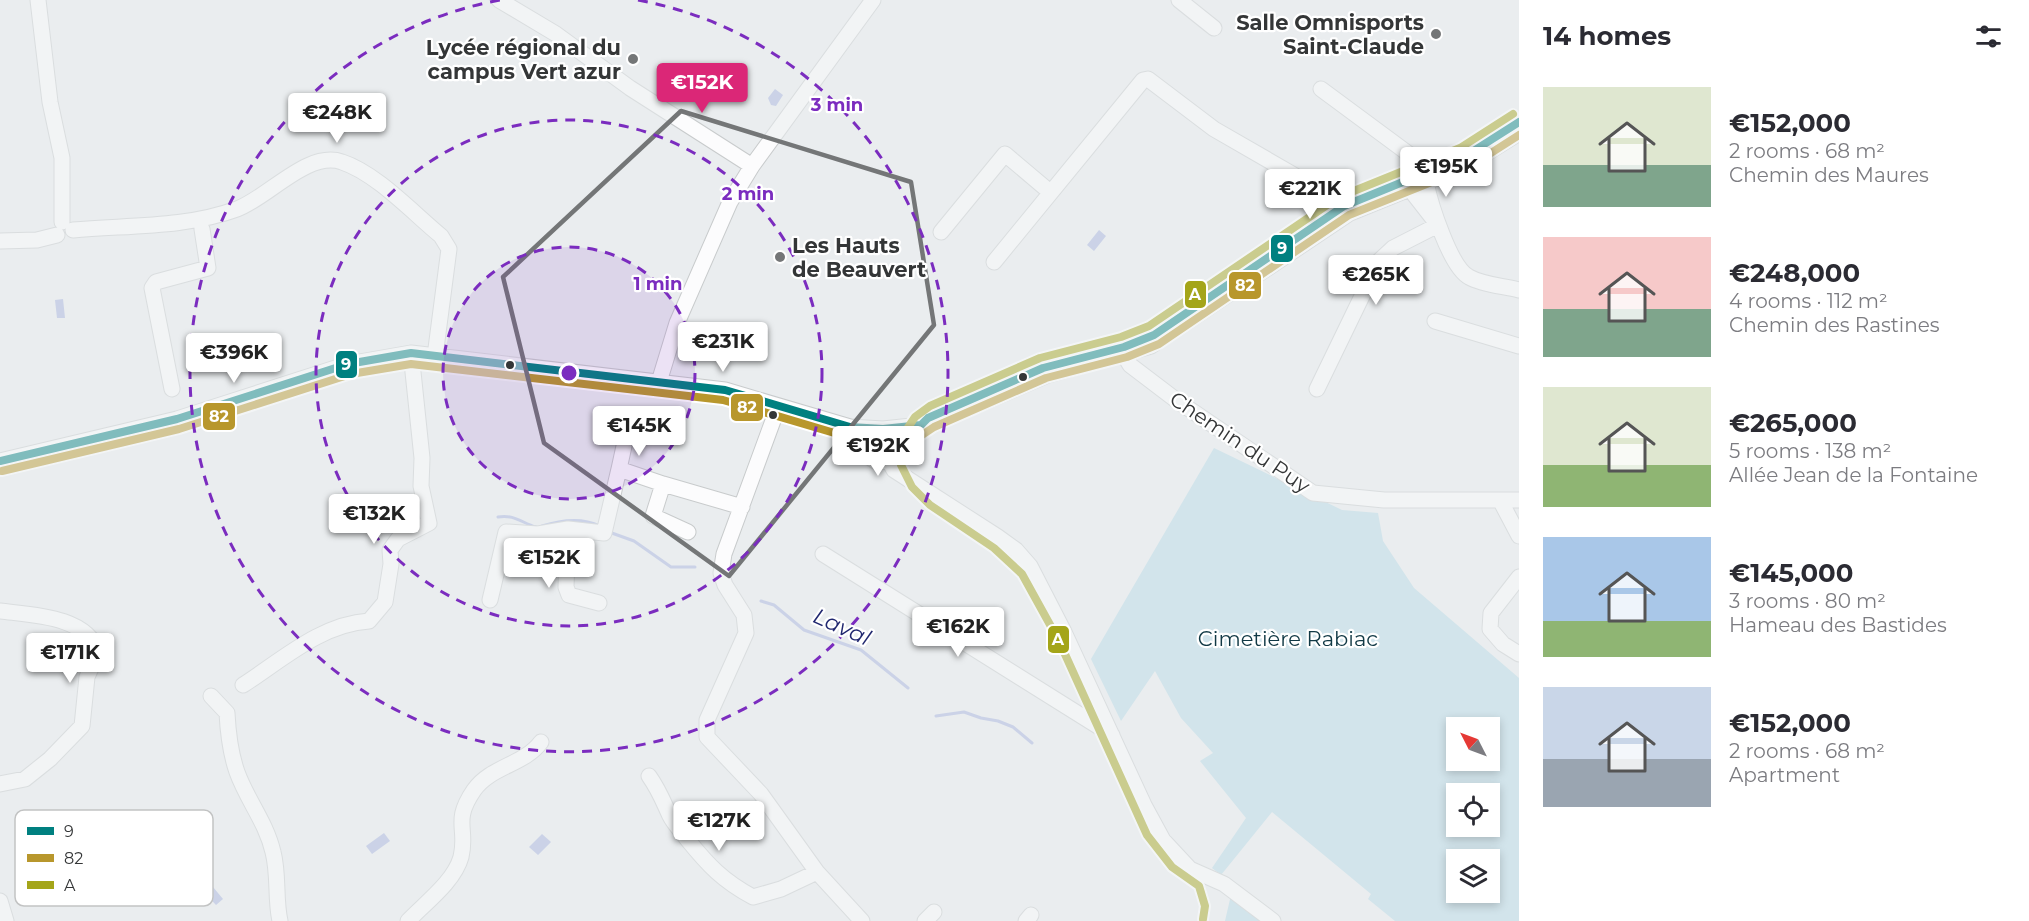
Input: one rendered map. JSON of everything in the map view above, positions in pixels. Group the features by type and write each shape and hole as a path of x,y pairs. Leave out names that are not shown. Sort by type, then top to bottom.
{"street":[{"path":"38,0 50,102 62,158 64,229"},
{"path":"499,0 556,34 630,88 752,166"},
{"path":"658,382 677,323 730,202 752,166 873,0"},
{"path":"1179,0 1214,28"},
{"path":"994,262 1143,80 1148,79 1214,129 1299,178 1334,194"},
{"path":"1321,89 1420,163 1428,181 1437,224"},
{"path":"0,461 177,419 348,364 411,353 725,390 841,425 884,429 932,423 1048,375 1151,346 1350,213 1480,159 1519,133"},
{"path":"941,232 1005,154 1050,192"},
{"path":"0,241 37,240 64,229 200,219 237,209 264,196 307,165 324,159 342,162 365,173 441,236 448,249 435,356"},
{"path":"1409,188 1437,224 1460,267 1469,277 1519,290"},
{"path":"1317,389 1379,261 1393,248 1437,224"},
{"path":"172,389 152,288 156,282 208,268 202,229"},
{"path":"1435,321 1519,346"},
{"path":"243,685 331,628 350,622 369,621 384,602 391,564 390,550 398,539 429,523 421,486 422,458 411,353"},
{"name":"Chemin du Puy","path":"1131,353 1147,375 1176,400 1313,493 1384,500 1519,500"},
{"path":"778,407 724,554 721,573 725,585 744,615 746,633 707,720 707,737 761,794 817,873 862,921"},
{"path":"841,425 841,437 845,442 877,462 887,462 910,482 1016,550 1030,566 1144,805 1173,852 1190,869 1224,884 1273,921"},
{"path":"884,429 887,462"},
{"path":"490,600 506,532 537,534 568,529 604,533 626,437"},
{"path":"619,469 742,507"},
{"path":"663,484 653,516 688,532"},
{"path":"1500,500 1519,536"},
{"path":"568,529 566,587 569,595 599,603"},
{"path":"823,554 1112,735"},
{"path":"1519,577 1491,613 1490,629 1503,644 1519,654"},
{"path":"0,611 75,625 94,640 98,652 87,677 82,726 50,759 25,779 0,784"},
{"path":"211,696 227,712 228,739 237,773 264,824 273,851 279,882 280,921"},
{"path":"408,921 452,874 461,857 460,820 465,804 476,787 493,772 535,750 541,742"},
{"path":"649,776 663,795 671,818 692,845 715,873 738,889 753,897 781,889 817,873"},
{"path":"0,901 6,921"}],"highlighted area":[{"path":"681,111 911,182 934,325 729,576 544,443 503,277"}],"green space":[{"path":"896,436 904,436 901,459 908,476 898,469 890,448"},
{"name":"Cimetière Rabiac","path":"1214,448 1342,510 1378,513 1383,541 1414,588 1519,678 1519,921 1395,921 1368,899 1371,894 1272,812 1221,875 1212,868 1246,818 1200,761 1213,753 1181,718 1155,671 1121,721 1091,659"},
{"path":"1231,895 1265,921 1225,921"}],"water":[{"path":"775,89 783,95 776,106 771,105 768,98"},
{"path":"1099,230 1106,236 1094,251 1087,245"},
{"path":"63,299 65,318 57,318 55,300"},
{"path":"384,833 390,841 372,854 366,846"},
{"path":"542,834 551,842 538,855 529,847"},
{"path":"213,887 223,899 216,905 213,902"}],"waterway":[{"name":"Laval","path":"498,517 513,518 536,527"},
{"name":"Laval","path":"542,526 571,520 586,521 600,526"},
{"name":"Laval","path":"609,532 634,541 671,567 695,567"},
{"name":"Laval","path":"761,601 774,605 804,630 861,650 908,688"},
{"name":"Laval","path":"936,716 964,712 998,721 1013,727 1032,743"}],"transit line":[{"name":"A","path":"1203,919 1205,906 1199,886 1172,867 1147,835 1059,641 1022,574 994,548 930,505 912,487 901,465 902,443 907,429 915,417 930,406 1040,358 1121,337 1149,326 1339,197 1460,148 1513,114"},
{"name":"9","path":"0,461 177,419 348,364 411,353 725,390 850,427 883,429 921,425 928,418 1043,368 1124,347 1154,335 1344,206 1464,157 1519,122"},
{"name":"82","path":"2,471 179,429 351,374 411,364 723,400 848,437 883,439 922,435 934,427 1046,378 1127,357 1159,344 1349,215 1469,167 1519,135"}],"place":[{"name":"Salle Omnisports Saint-Claude","path":"1436,34"},
{"name":"Lycée régional du campus Vert azur","path":"633,59"},
{"name":"Les Hauts de Beauvert","path":"780,257"}]}
